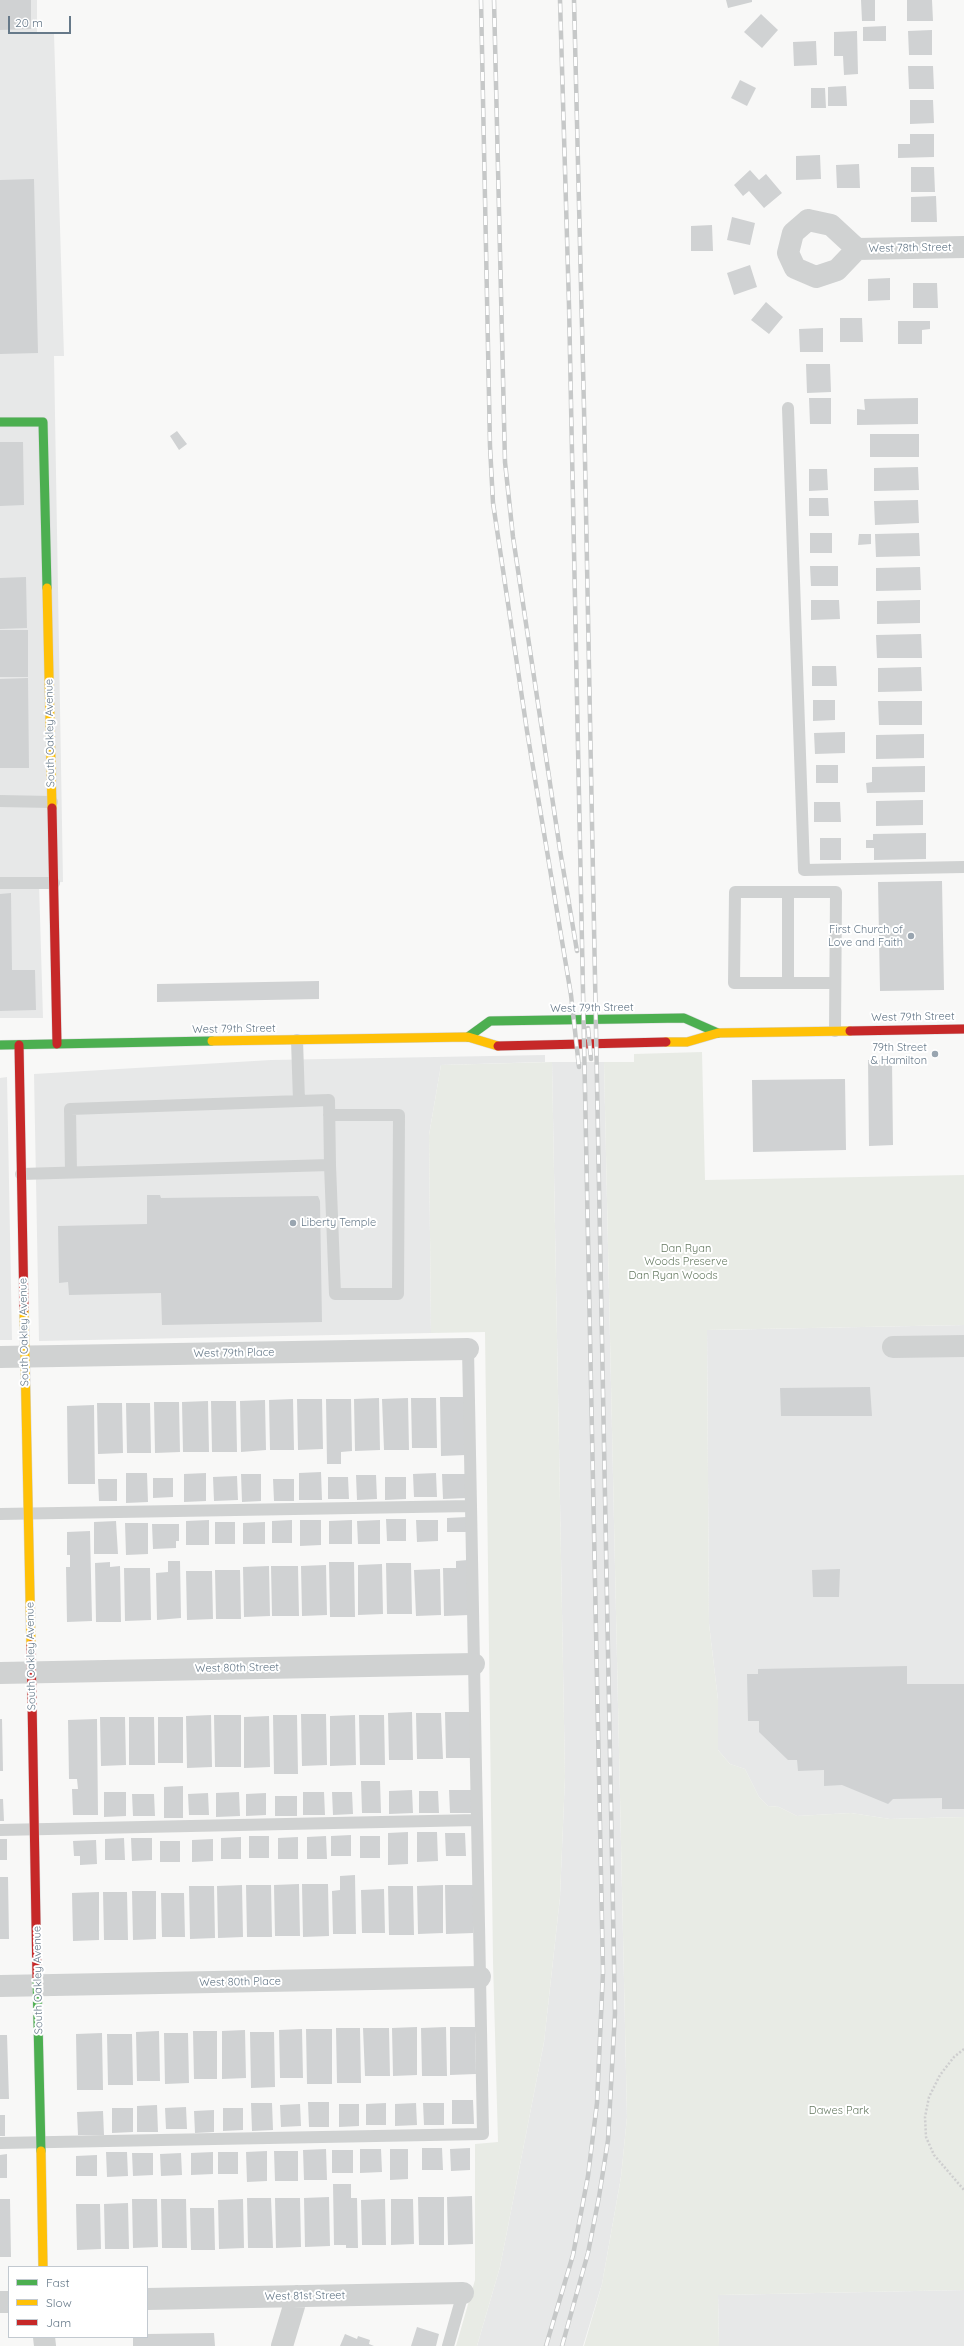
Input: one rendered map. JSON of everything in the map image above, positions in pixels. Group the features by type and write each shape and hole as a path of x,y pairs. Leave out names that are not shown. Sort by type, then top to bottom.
{"street":[{"name":"West 78th Street","path":"857,249 964,247"},
{"name":"South Oakley Avenue","path":"0,422 43,422 57,1044"},
{"name":"West 79th Street","path":"468,1037 490,1021 684,1018 718,1033"},
{"name":"West 79th Street","path":"0,1045 468,1037 496,1046 687,1042 718,1033 964,1029"},
{"name":"South Oakley Avenue","path":"19,1045 43,2266"},
{"path":"892,1347 964,1346"},
{"name":"West 79th Place","path":"0,1357 468,1349"},
{"name":"West 80th Street","path":"0,1673 474,1664"},
{"name":"West 80th Place","path":"0,1986 480,1977"},
{"name":"West 81st Street","path":"148,2299 463,2293"},
{"path":"282,2346 297,2296"}],"lane":[{"path":"788,408 804,870 964,867"},
{"path":"0,801 52,802"},
{"path":"0,883 54,882"},
{"path":"835,982 734,983 735,892 836,892 835,1031"},
{"path":"788,892 788,982"},
{"path":"298,1040 299,1101"},
{"path":"71,1172 70,1108 329,1100 329,1116 330,1165 335,1294 398,1294 399,1115 329,1116"},
{"path":"21,1174 330,1165"},
{"path":"0,2143 483,2134 468,1349"},
{"path":"0,1514 471,1506"},
{"path":"0,1830 477,1820"},
{"path":"448,2346 463,2293"}],"path":[{"path":"964,2048 954,2057 940,2075 929,2097 924,2117 926,2138 934,2155 964,2190"}],"shaded area":[{"path":"0,0 37,0 37,33 54,34 64,356 54,356 63,882 39,883 43,1018 0,1018"},
{"path":"545,1055 545,1062 441,1065 429,1135 431,1333 39,1341 34,1074 271,1060"},
{"path":"552,1062 604,1062 627,2117 621,2177 602,2284 583,2346 477,2346 500,2267 544,2042 560,1897 565,1777"},
{"path":"7,1077 12,1340 0,1340 0,1078"},
{"path":"964,1325 964,1817 890,1819 851,1813 797,1816 779,1807 768,1806 759,1797 745,1769 730,1764 718,1750 718,1700 709,1624 707,1330"},
{"path":"964,2290 964,2346 719,2346 718,2295"}],"green space":[{"path":"702,1052 705,1180 964,1175 964,1325 707,1330 709,1624 718,1700 718,1750 730,1764 745,1769 759,1797 768,1806 779,1807 797,1816 851,1813 890,1819 964,1817 964,2290 718,2295 719,2346 584,2346 602,2284 621,2177 627,2117 604,1062 634,1062 634,1054"},
{"path":"552,1062 565,1777 560,1897 544,2042 500,2267 477,2346 456,2346 475,2280 475,2144 498,2142 493,1962 485,1332 431,1333 429,1135 441,1065"}],"building":[{"path":"0,0 31,0 31,29 0,30"},
{"path":"726,0 752,0 752,2 728,8"},
{"path":"861,0 875,0 875,21 862,21"},
{"path":"907,0 932,0 933,21 907,21"},
{"path":"761,14 778,30 762,48 744,32"},
{"path":"886,26 886,41 863,41 863,27"},
{"path":"932,30 932,55 909,55 908,31"},
{"path":"857,31 858,74 844,75 843,56 834,56 834,32"},
{"path":"816,41 817,65 794,66 793,42"},
{"path":"908,66 933,66 934,89 909,89"},
{"path":"740,80 756,88 747,106 731,98"},
{"path":"846,86 847,106 828,106 828,87"},
{"path":"811,88 825,88 826,108 811,108"},
{"path":"910,100 933,100 934,123 910,124"},
{"path":"910,134 934,134 934,157 898,158 898,144 910,144"},
{"path":"820,155 821,179 796,180 796,156"},
{"path":"859,164 860,188 837,188 836,165"},
{"path":"911,167 934,167 935,192 911,192"},
{"path":"750,170 759,180 766,174 782,193 764,208 749,191 743,196 734,185"},
{"path":"34,179 38,353 0,354 0,180"},
{"path":"936,196 937,222 911,222 911,197"},
{"path":"732,217 755,223 750,245 727,240"},
{"path":"712,225 713,251 691,251 691,226"},
{"path":"750,265 757,287 734,295 727,273"},
{"path":"890,278 890,300 868,301 868,279"},
{"path":"913,283 937,283 938,308 913,308"},
{"path":"766,302 783,317 769,334 751,320"},
{"path":"840,318 862,318 863,342 840,342"},
{"path":"898,321 930,321 930,329 922,330 922,344 898,344"},
{"path":"823,328 823,352 800,352 799,329"},
{"path":"806,364 830,364 831,392 807,393"},
{"path":"809,398 831,398 831,424 810,424"},
{"path":"918,398 918,424 857,425 857,409 865,410 864,399"},
{"path":"177,431 187,444 179,450 170,436"},
{"path":"870,434 919,434 919,457 870,457"},
{"path":"0,442 23,442 24,505 0,506"},
{"path":"918,467 919,490 874,491 874,468"},
{"path":"809,469 827,469 828,490 809,491"},
{"path":"809,498 828,498 829,516 809,516"},
{"path":"918,500 919,523 875,525 874,501"},
{"path":"810,533 832,533 832,553 810,553"},
{"path":"919,533 920,556 876,557 875,534"},
{"path":"859,534 871,534 871,544 858,545"},
{"path":"810,566 838,566 838,586 811,586"},
{"path":"920,567 921,590 876,591 876,568"},
{"path":"26,577 27,628 0,629 0,578"},
{"path":"811,600 839,600 840,619 811,620"},
{"path":"920,600 920,623 877,624 877,601"},
{"path":"0,630 28,630 28,677 0,677"},
{"path":"921,634 922,658 877,658 876,635"},
{"path":"812,666 836,666 837,686 812,686"},
{"path":"921,667 922,691 878,692 878,668"},
{"path":"28,678 29,768 0,768 0,679"},
{"path":"813,700 835,700 835,720 813,721"},
{"path":"878,701 922,701 922,725 879,725"},
{"path":"845,732 845,753 815,754 814,733"},
{"path":"924,734 924,758 876,759 876,735"},
{"path":"816,765 838,765 838,783 816,783"},
{"path":"925,766 925,792 867,793 866,783 872,782 872,767"},
{"path":"923,800 923,825 876,826 876,801"},
{"path":"814,802 840,802 841,822 814,822"},
{"path":"926,833 926,859 874,860 874,848 866,848 866,840 873,840 873,834"},
{"path":"820,838 841,838 841,860 820,860"},
{"name":"First Church of Love and Faith","path":"942,881 944,990 880,991 878,882"},
{"path":"11,893 12,970 35,970 36,1010 0,1011 0,894"},
{"path":"319,981 319,999 157,1002 157,984"},
{"path":"868,1060 892,1060 893,1145 869,1146"},
{"path":"845,1079 846,1150 753,1152 752,1080"},
{"path":"147,1195 160,1195 161,1198 318,1196 320,1201 322,1322 162,1325 161,1293 69,1295 68,1282 59,1283 58,1226 147,1224"},
{"path":"870,1387 872,1416 781,1416 780,1388"},
{"path":"440,1397 465,1397 466,1455 441,1456"},
{"path":"379,1398 380,1450 355,1451 354,1399"},
{"path":"408,1398 409,1450 384,1450 382,1399"},
{"path":"411,1398 436,1398 437,1448 412,1448"},
{"path":"293,1399 294,1450 270,1450 269,1400"},
{"path":"297,1399 322,1399 323,1449 298,1450"},
{"path":"326,1399 351,1399 352,1451 341,1452 341,1464 327,1464"},
{"path":"265,1400 266,1450 241,1452 240,1401"},
{"path":"208,1401 209,1452 183,1452 182,1402"},
{"path":"211,1401 236,1401 237,1452 212,1452"},
{"path":"154,1402 179,1402 180,1452 155,1453"},
{"path":"97,1403 122,1403 123,1453 98,1454"},
{"path":"126,1403 150,1403 151,1453 127,1453"},
{"path":"94,1405 95,1484 68,1484 67,1406"},
{"path":"321,1472 322,1500 299,1500 299,1473"},
{"path":"126,1473 147,1473 148,1502 126,1503"},
{"path":"206,1473 206,1501 184,1502 184,1474"},
{"path":"436,1473 437,1497 414,1497 413,1474"},
{"path":"241,1474 261,1474 261,1501 242,1502"},
{"path":"442,1474 466,1474 467,1498 443,1499"},
{"path":"356,1475 376,1475 377,1499 357,1500"},
{"path":"237,1476 238,1500 214,1501 213,1477"},
{"path":"328,1477 348,1477 349,1499 328,1499"},
{"path":"385,1477 406,1477 406,1499 385,1500"},
{"path":"153,1478 173,1478 173,1497 153,1498"},
{"path":"98,1479 117,1479 117,1501 99,1501"},
{"path":"273,1479 294,1479 294,1501 274,1501"},
{"path":"467,1517 467,1532 447,1532 447,1518"},
{"path":"386,1519 406,1519 406,1541 387,1541"},
{"path":"209,1520 209,1545 186,1545 186,1521"},
{"path":"292,1520 292,1543 272,1543 272,1521"},
{"path":"300,1520 321,1520 321,1545 300,1546"},
{"path":"352,1520 352,1544 329,1544 329,1521"},
{"path":"380,1520 380,1544 358,1544 357,1521"},
{"path":"416,1520 438,1520 438,1541 417,1542"},
{"path":"116,1521 118,1554 94,1554 94,1522"},
{"path":"215,1522 235,1522 235,1544 215,1544"},
{"path":"265,1522 265,1544 243,1544 243,1523"},
{"path":"125,1523 148,1523 148,1554 126,1555"},
{"path":"152,1524 179,1524 179,1541 176,1541 176,1548 153,1549"},
{"path":"90,1531 92,1621 67,1622 66,1567 70,1567 70,1555 67,1555 67,1532"},
{"path":"468,1560 469,1615 444,1616 443,1568 456,1568 456,1561"},
{"path":"168,1561 180,1561 181,1618 157,1620 156,1573 168,1572"},
{"path":"110,1562 110,1567 120,1566 121,1622 96,1622 95,1563"},
{"path":"329,1562 354,1562 355,1617 330,1617"},
{"path":"386,1563 411,1563 412,1614 387,1614"},
{"path":"382,1564 383,1614 358,1615 358,1565"},
{"path":"326,1565 327,1615 302,1616 301,1566"},
{"path":"269,1566 270,1616 244,1617 243,1567"},
{"path":"271,1566 298,1566 299,1616 272,1616"},
{"path":"124,1568 150,1568 151,1620 125,1621"},
{"path":"440,1569 441,1615 416,1616 414,1570"},
{"path":"840,1569 839,1597 813,1597 812,1570"},
{"path":"215,1570 240,1570 241,1619 216,1619"},
{"path":"186,1571 212,1571 213,1619 187,1620"},
{"path":"907,1666 907,1684 964,1684 964,1809 942,1809 942,1798 893,1799 888,1804 842,1785 824,1786 824,1770 798,1771 797,1760 788,1760 759,1732 759,1721 748,1721 747,1674 758,1674 758,1669"},
{"path":"412,1712 413,1760 389,1760 388,1713"},
{"path":"445,1712 471,1712 472,1758 446,1758"},
{"path":"416,1713 441,1713 443,1759 417,1759"},
{"path":"301,1714 326,1714 327,1765 302,1766"},
{"path":"211,1715 212,1767 187,1768 186,1716"},
{"path":"214,1715 241,1715 241,1767 215,1767"},
{"path":"273,1715 297,1715 298,1774 274,1774"},
{"path":"355,1715 356,1765 330,1766 330,1716"},
{"path":"359,1715 384,1715 385,1765 360,1765"},
{"path":"269,1716 270,1767 244,1768 244,1717"},
{"path":"100,1717 125,1717 126,1765 101,1766"},
{"path":"129,1717 154,1717 155,1765 129,1765"},
{"path":"158,1717 183,1717 183,1763 158,1763"},
{"path":"0,1719 2,1719 3,1771 0,1771"},
{"path":"97,1719 98,1815 73,1815 72,1789 78,1789 77,1779 69,1779 68,1720"},
{"path":"361,1781 380,1781 381,1813 362,1813"},
{"path":"183,1786 183,1818 164,1818 164,1787"},
{"path":"412,1790 413,1813 389,1814 389,1791"},
{"path":"449,1790 471,1790 472,1813 450,1813"},
{"path":"419,1791 438,1791 439,1813 419,1813"},
{"path":"104,1792 126,1792 126,1816 104,1817"},
{"path":"239,1792 240,1816 216,1817 216,1793"},
{"path":"303,1792 324,1792 325,1815 303,1815"},
{"path":"332,1792 352,1792 353,1814 333,1815"},
{"path":"208,1793 209,1815 189,1815 188,1794"},
{"path":"266,1793 266,1815 246,1816 246,1794"},
{"path":"132,1794 154,1794 155,1816 133,1816"},
{"path":"275,1796 297,1796 297,1816 275,1816"},
{"path":"0,1799 3,1799 4,1821 0,1821"},
{"path":"408,1832 408,1864 388,1865 388,1833"},
{"path":"417,1832 437,1832 438,1861 417,1862"},
{"path":"445,1833 465,1833 466,1856 446,1856"},
{"path":"351,1835 351,1856 331,1856 331,1836"},
{"path":"249,1836 269,1836 269,1858 249,1858"},
{"path":"326,1836 327,1859 307,1859 307,1837"},
{"path":"360,1836 380,1836 380,1858 360,1858"},
{"path":"241,1837 241,1859 221,1859 221,1838"},
{"path":"298,1837 298,1859 278,1859 278,1838"},
{"path":"124,1838 125,1860 105,1860 105,1839"},
{"path":"131,1838 152,1838 152,1860 132,1861"},
{"path":"0,1839 7,1839 7,1860 0,1860"},
{"path":"213,1839 213,1861 192,1862 192,1840"},
{"path":"96,1840 97,1864 80,1865 80,1856 74,1856 73,1841"},
{"path":"160,1841 180,1841 180,1862 160,1862"},
{"path":"355,1875 356,1934 333,1934 332,1891 340,1890 340,1876"},
{"path":"0,1877 8,1877 9,1939 0,1939"},
{"path":"299,1884 300,1936 275,1936 274,1885"},
{"path":"302,1884 328,1884 329,1936 303,1937"},
{"path":"242,1885 243,1937 218,1938 217,1886"},
{"path":"246,1885 271,1885 272,1937 247,1937"},
{"path":"443,1885 443,1933 418,1934 417,1886"},
{"path":"445,1885 473,1885 473,1933 446,1934"},
{"path":"189,1886 214,1886 215,1938 190,1939"},
{"path":"388,1886 413,1886 414,1935 389,1935"},
{"path":"384,1889 385,1933 362,1933 361,1890"},
{"path":"132,1891 156,1891 156,1939 133,1940"},
{"path":"99,1892 99,1940 73,1941 72,1893"},
{"path":"103,1892 127,1892 128,1940 104,1940"},
{"path":"161,1893 184,1893 185,1937 162,1937"},
{"path":"417,2027 417,2075 393,2076 392,2028"},
{"path":"446,2027 447,2076 422,2076 421,2028"},
{"path":"450,2027 475,2027 476,2074 450,2075"},
{"path":"336,2028 360,2028 361,2083 337,2083"},
{"path":"363,2028 389,2028 390,2076 365,2076"},
{"path":"302,2029 303,2078 280,2078 279,2030"},
{"path":"306,2029 332,2029 332,2084 307,2084"},
{"path":"245,2030 246,2078 222,2079 222,2031"},
{"path":"159,2031 160,2081 137,2081 136,2032"},
{"path":"193,2031 217,2031 217,2079 194,2079"},
{"path":"250,2032 274,2032 275,2087 251,2088"},
{"path":"102,2033 103,2090 77,2090 76,2034"},
{"path":"164,2033 188,2033 189,2083 165,2084"},
{"path":"107,2034 132,2034 133,2085 108,2085"},
{"path":"0,2035 7,2035 9,2099 0,2099"},
{"path":"452,2100 473,2100 474,2124 452,2124"},
{"path":"308,2102 329,2102 329,2127 309,2127"},
{"path":"251,2103 272,2103 273,2130 252,2131"},
{"path":"386,2103 386,2125 366,2125 366,2104"},
{"path":"416,2103 417,2125 395,2126 395,2104"},
{"path":"423,2103 444,2103 444,2125 424,2125"},
{"path":"300,2104 301,2126 281,2127 280,2105"},
{"path":"339,2104 359,2104 359,2126 339,2127"},
{"path":"157,2105 158,2132 137,2132 137,2106"},
{"path":"186,2107 187,2129 166,2129 165,2108"},
{"path":"112,2108 133,2108 133,2132 112,2133"},
{"path":"223,2108 243,2108 243,2130 223,2131"},
{"path":"214,2110 214,2132 195,2133 194,2111"},
{"path":"103,2111 104,2135 78,2135 77,2112"},
{"path":"0,2115 5,2115 5,2136 0,2136"},
{"path":"422,2148 442,2148 443,2170 422,2170"},
{"path":"470,2148 470,2170 451,2171 450,2149"},
{"path":"326,2149 327,2180 304,2180 303,2150"},
{"path":"360,2149 381,2149 382,2172 360,2173"},
{"path":"390,2149 408,2149 408,2179 390,2180"},
{"path":"332,2150 353,2150 353,2173 332,2173"},
{"path":"267,2151 267,2181 247,2182 246,2152"},
{"path":"274,2151 298,2151 298,2181 275,2181"},
{"path":"106,2152 127,2152 128,2176 107,2177"},
{"path":"213,2152 213,2174 191,2175 191,2153"},
{"path":"218,2152 238,2152 238,2174 218,2174"},
{"path":"132,2153 153,2153 153,2175 133,2176"},
{"path":"181,2153 182,2175 161,2176 160,2154"},
{"path":"7,2154 7,2178 0,2178 0,2155"},
{"path":"97,2155 97,2176 76,2176 76,2156"},
{"path":"333,2184 351,2184 351,2198 357,2198 358,2248 346,2248 346,2245 334,2245"},
{"path":"472,2196 473,2244 448,2245 447,2197"},
{"path":"329,2197 330,2246 305,2247 304,2198"},
{"path":"418,2197 444,2197 444,2245 419,2245"},
{"path":"247,2198 271,2198 273,2248 248,2248"},
{"path":"275,2198 300,2198 301,2247 276,2248"},
{"path":"0,2199 10,2199 11,2257 0,2257"},
{"path":"132,2199 157,2199 158,2247 133,2248"},
{"path":"161,2199 186,2199 187,2248 162,2248"},
{"path":"243,2199 244,2248 219,2249 218,2200"},
{"path":"385,2199 386,2245 362,2245 361,2200"},
{"path":"391,2199 413,2199 414,2244 391,2245"},
{"path":"128,2203 129,2249 105,2249 104,2204"},
{"path":"76,2204 100,2204 101,2249 77,2250"},
{"path":"190,2208 214,2208 215,2250 191,2250"},
{"path":"417,2327 439,2334 436,2346 411,2346"},
{"path":"214,2333 215,2346 133,2346 133,2338 148,2338 148,2334"},
{"path":"345,2334 357,2339 358,2336 370,2340 369,2344 374,2346 340,2346"}],"railway":[{"path":"481,0 490,446 493,503 527,731 571,995 579,1067"},
{"path":"494,0 505,462 513,537 560,850 577,951"},
{"path":"546,2346 573,2255 588,2176 597,2103 603,1972 569,305 560,0"},
{"path":"562,2346 588,2253 599,2197 608,2140 615,2013 584,408 574,0"},
{"path":"588,1028 591,1059"}],"traffic: fast":[{"path":"0,422 43,422 47,588"},
{"path":"468,1037 490,1021 684,1018 718,1033"},
{"path":"0,1045 212,1041"},
{"path":"37,1979 41,2151"}],"traffic: slow":[{"path":"47,588 52,808"},
{"path":"666,1042 687,1042 718,1033 850,1031"},
{"path":"212,1041 468,1037 498,1046"},
{"path":"24,1309 31,1645"},
{"path":"41,2151 43,2266"}],"traffic: jam":[{"path":"52,808 57,1044"},
{"path":"850,1031 964,1029"},
{"path":"498,1046 666,1042"},
{"path":"19,1045 24,1309"},
{"path":"31,1645 37,1979"}],"place":[{"name":"First Church of Love and Faith","path":"911,936"},
{"name":"79th Street & Hamilton","path":"935,1054"},
{"name":"Liberty Temple","path":"293,1223"}],"park label":[{"name":"Dan Ryan Woods Preserve","path":"686,1255"},
{"name":"Dan Ryan Woods","path":"673,1276"},
{"name":"Dawes Park","path":"839,2111"}]}
